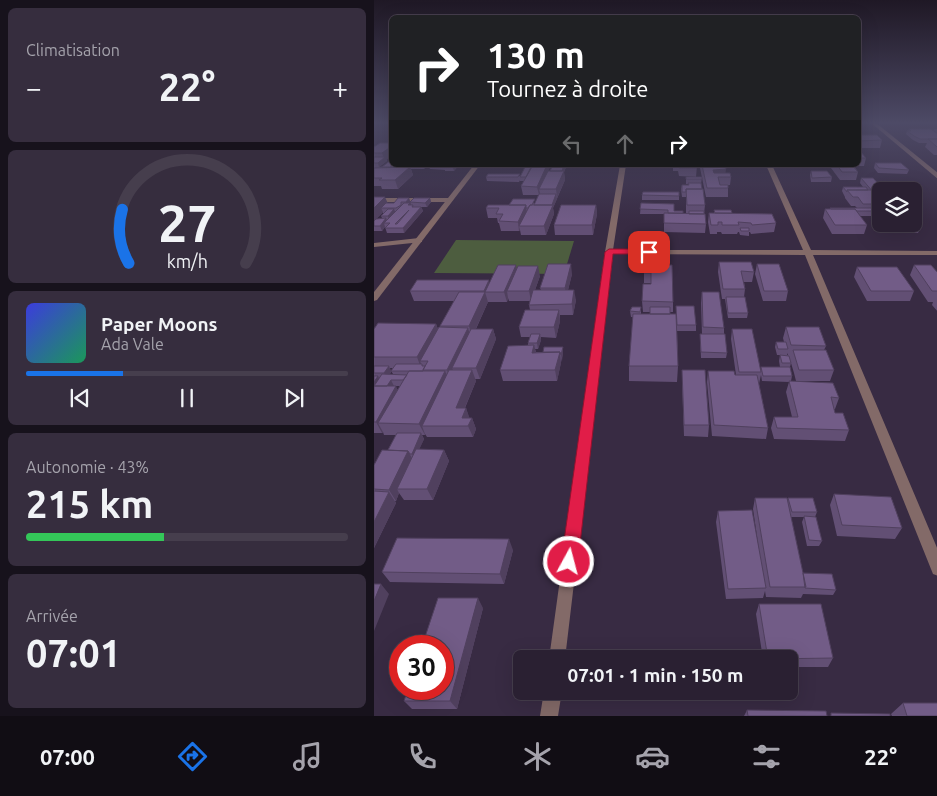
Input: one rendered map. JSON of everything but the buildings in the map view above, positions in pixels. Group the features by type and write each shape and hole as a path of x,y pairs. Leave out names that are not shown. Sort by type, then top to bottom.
{"street":[{"path":"912,155 936,175"},
{"path":"374,298 475,167"},
{"path":"558,650 609,252 623,167"},
{"path":"770,167 808,253 937,569"},
{"path":"374,200 450,200"},
{"path":"374,244 419,240"},
{"path":"609,252 937,253"},
{"path":"549,716 552,700"}],"green space":[{"path":"456,240 574,241 564,274 434,273"}],"route":[{"path":"569,562 609,252 649,252"}]}
